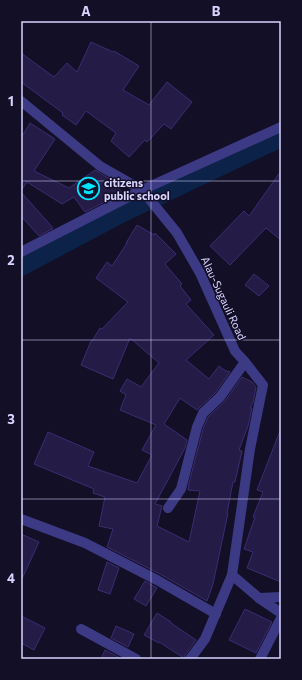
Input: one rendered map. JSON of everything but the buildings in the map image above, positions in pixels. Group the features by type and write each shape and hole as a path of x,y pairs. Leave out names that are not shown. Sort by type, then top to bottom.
{"street":[{"path":"21,101 100,166 148,197"},
{"path":"21,252 148,197 281,127"},
{"name":"Alau-Sugauli Road","path":"148,197 176,233 200,273 235,351 263,385 250,449 232,575 205,639 190,659"},
{"path":"168,508 181,490 197,427 203,413 220,397 245,362"},
{"path":"21,519 85,543 157,580 216,614"},
{"path":"232,575 259,598 281,612"},
{"path":"259,598 281,596"},
{"path":"260,659 281,618"},
{"path":"81,629 136,659"}],"waterway":[{"path":"21,267 123,213 281,138"}],"place":[{"name":"citizens public school","path":"88,188"}]}
